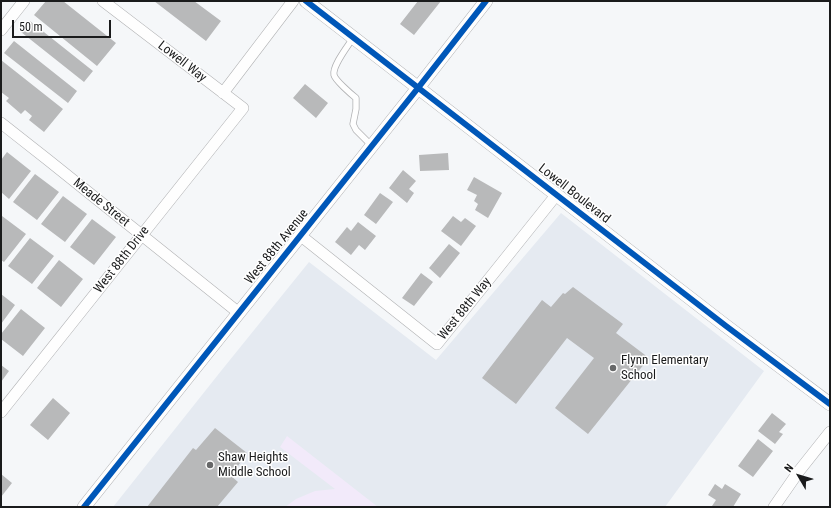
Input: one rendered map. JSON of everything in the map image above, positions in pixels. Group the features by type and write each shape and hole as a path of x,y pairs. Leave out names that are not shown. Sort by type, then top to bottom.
{"street":[{"path":"1,30 24,1"},
{"name":"Lowell Way","path":"103,1 242,108"},
{"path":"222,93 293,1"},
{"name":"Lowell Boulevard","path":"306,1 726,326 830,404"},
{"name":"West 88th Avenue","path":"84,507 301,236 486,1"},
{"name":"West 88th Drive","path":"1,412 242,108"},
{"name":"Meade Street","path":"2,126 48,160 239,313"},
{"name":"West 88th Way","path":"301,236 437,344 557,194"},
{"path":"774,507 799,471 830,432"}],"lane":[{"path":"354,38 339,60 333,74 356,98 356,109 353,124 356,130 372,146"}],"shaded area":[{"path":"561,213 764,371 665,507 113,507 309,262 436,360"},
{"path":"287,436 378,507 285,507 296,499 315,491 335,489 280,447"}],"building":[{"path":"46,1 63,1 116,43 97,66 34,15"},
{"path":"154,1 194,1 221,21 206,41"},
{"path":"418,1 441,1 414,35 400,24"},
{"path":"30,21 93,71 84,82 21,32"},
{"path":"14,41 77,91 68,103 4,53"},
{"path":"1,60 63,109 44,132 29,120 32,116 25,110 21,114 6,101 9,98 1,92"},
{"path":"305,84 328,103 316,118 293,98"},
{"path":"7,152 31,171 9,199 1,192 1,160"},
{"path":"448,153 449,170 420,171 419,155"},
{"path":"403,170 416,181 409,189 414,193 407,203 389,188"},
{"path":"35,174 59,192 37,220 13,202"},
{"path":"474,177 502,193 488,218 475,210 478,204 474,201 477,195 467,190"},
{"path":"380,193 393,202 376,224 364,215"},
{"path":"63,196 87,214 65,242 41,224"},
{"path":"2,216 26,234 4,262 1,260"},
{"path":"453,216 461,222 465,218 476,226 461,246 441,231"},
{"path":"92,219 116,237 94,265 70,247"},
{"path":"358,222 376,236 365,250 359,245 351,255 335,242 347,227 351,231"},
{"path":"30,238 54,256 32,284 8,266"},
{"path":"449,244 460,253 440,278 429,268"},
{"path":"59,260 83,279 61,307 37,288"},
{"path":"421,273 433,282 414,306 402,298"},
{"name":"Flynn Elementary School","path":"573,287 623,324 616,333 649,358 588,434 555,408 594,358 567,338 516,404 482,378 542,300 551,307 563,293 565,294"},
{"path":"1,294 15,305 1,324"},
{"path":"21,309 45,328 23,356 1,339 1,334"},
{"path":"1,365 9,371 1,382"},
{"path":"53,398 70,413 48,440 30,425"},
{"path":"772,413 786,424 779,432 783,434 775,444 758,431"},
{"name":"Shaw Heights Middle School","path":"215,428 247,453 231,476 238,482 217,507 147,507 193,448 196,450"},
{"path":"758,439 773,451 753,477 738,466"},
{"path":"1,474 12,483 1,497"},
{"path":"715,484 722,489 725,484 741,494 733,507 712,506 716,500 708,495"}],"cycle path":[{"path":"306,1 726,326 830,404"},
{"path":"84,507 486,1"}],"place":[{"name":"Flynn Elementary School","path":"613,368"},
{"name":"Shaw Heights Middle School","path":"210,465"}]}
